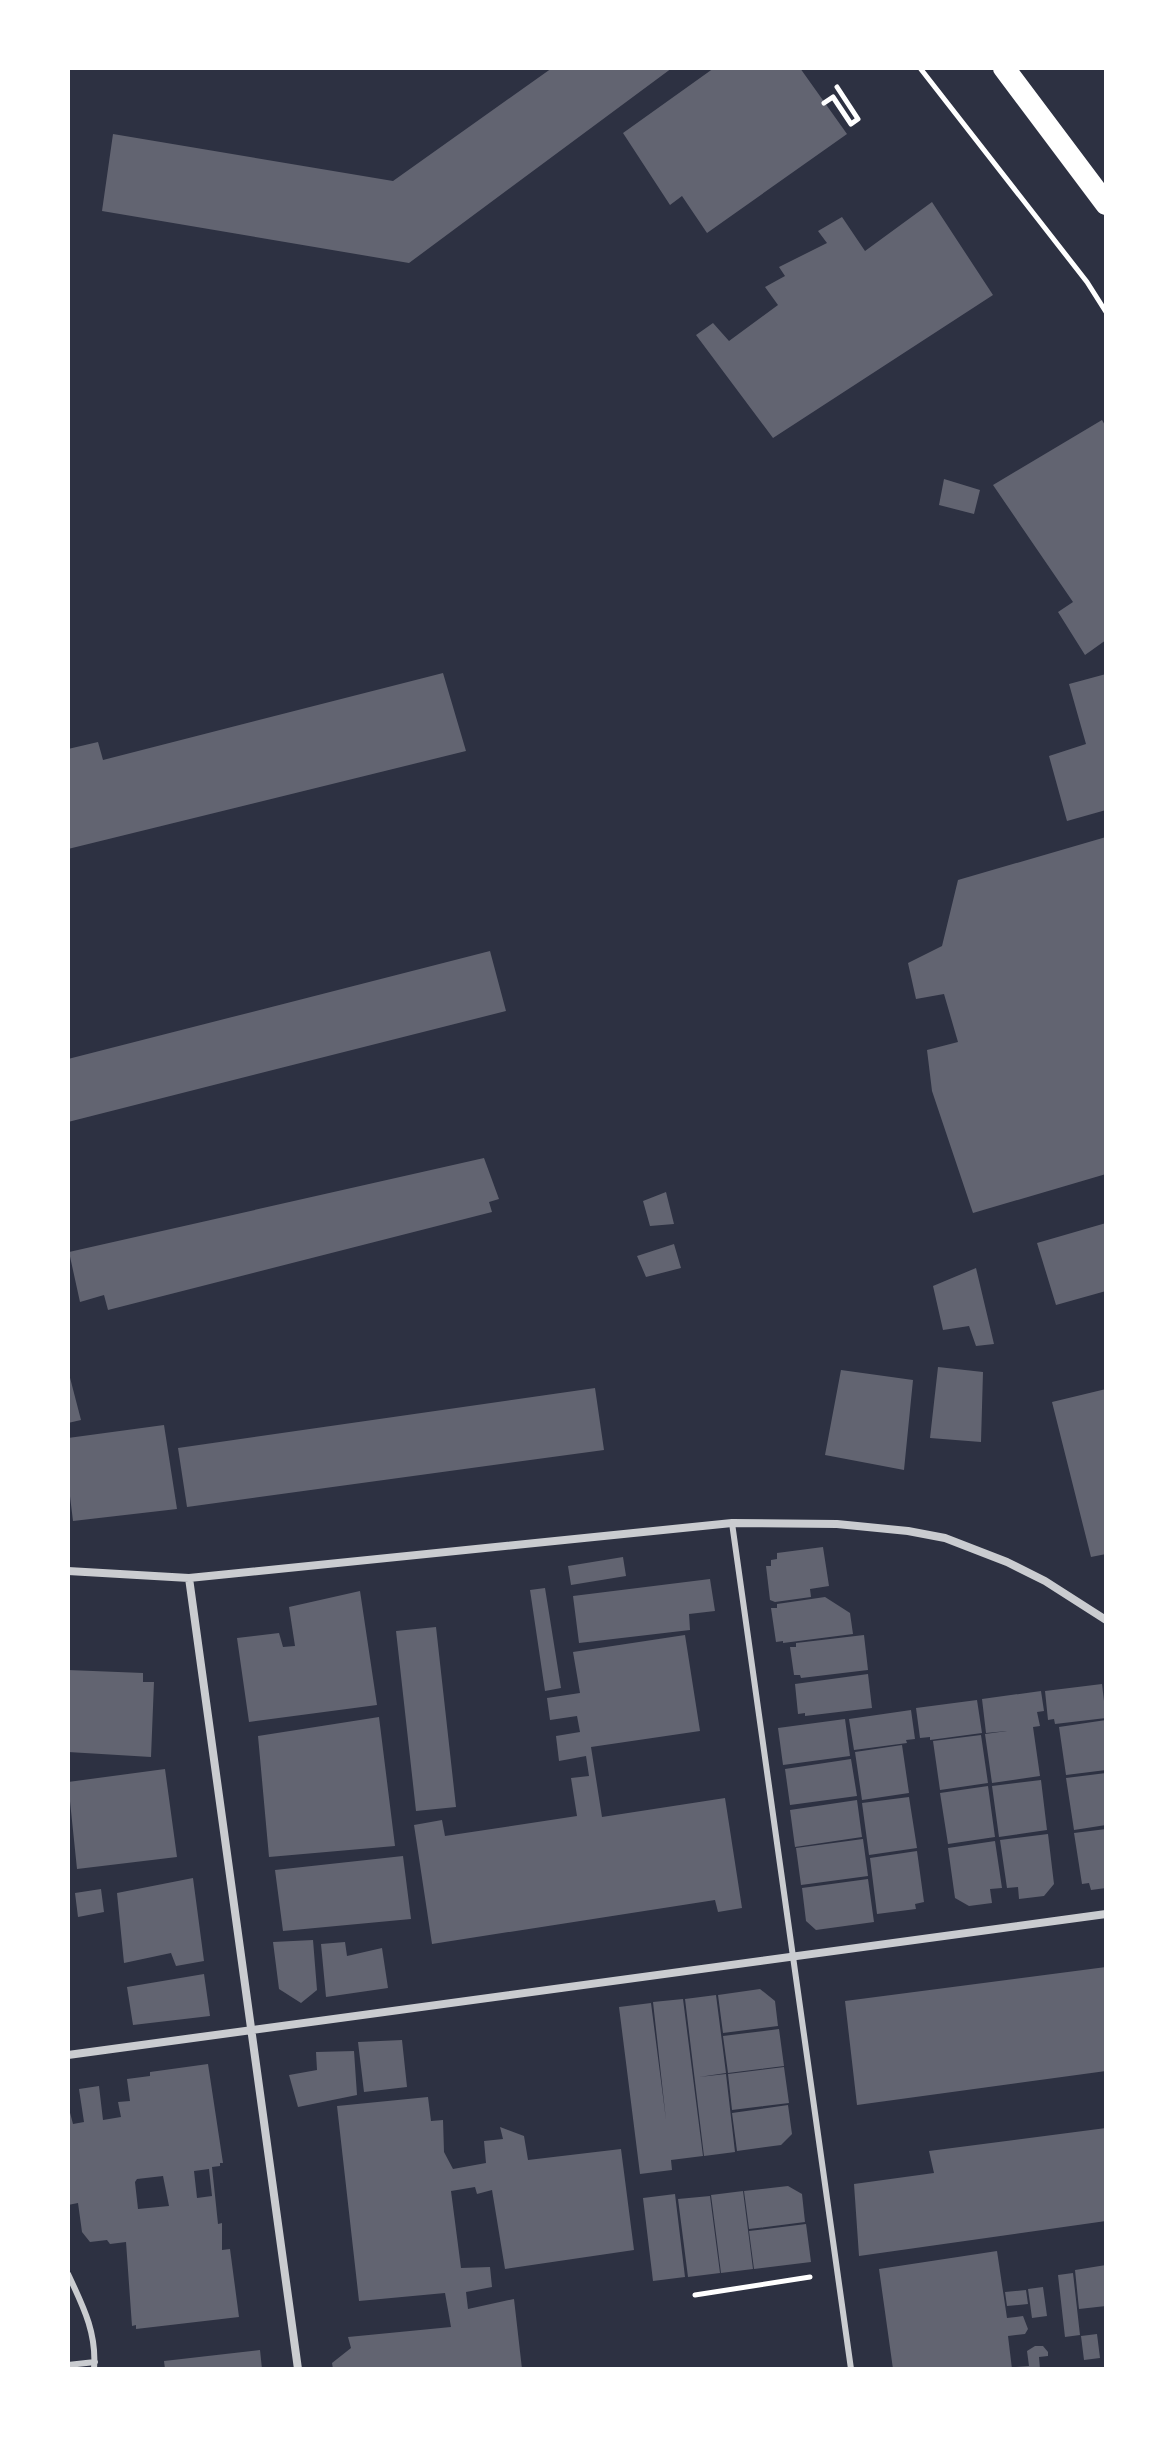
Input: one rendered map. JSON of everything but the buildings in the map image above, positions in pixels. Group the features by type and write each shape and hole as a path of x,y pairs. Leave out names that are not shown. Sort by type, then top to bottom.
{"highway":[{"path":"1004,68 1106,204"}],"street":[{"path":"68,1571 189,1578 732,1523 837,1524 945,1538 1007,1562 1045,1581 1106,1620"},
{"path":"189,1578 298,2369"},
{"path":"68,2055 1106,1914"}],"lane":[{"path":"732,1523 851,2369"},
{"path":"68,2274 89,2318 95,2341 95,2366 68,2365"}],"path":[{"path":"920,68 1077,269 1106,312"},
{"path":"824,103 833,97 851,124 858,119 837,87"},
{"path":"695,2295 819,2276"}]}
